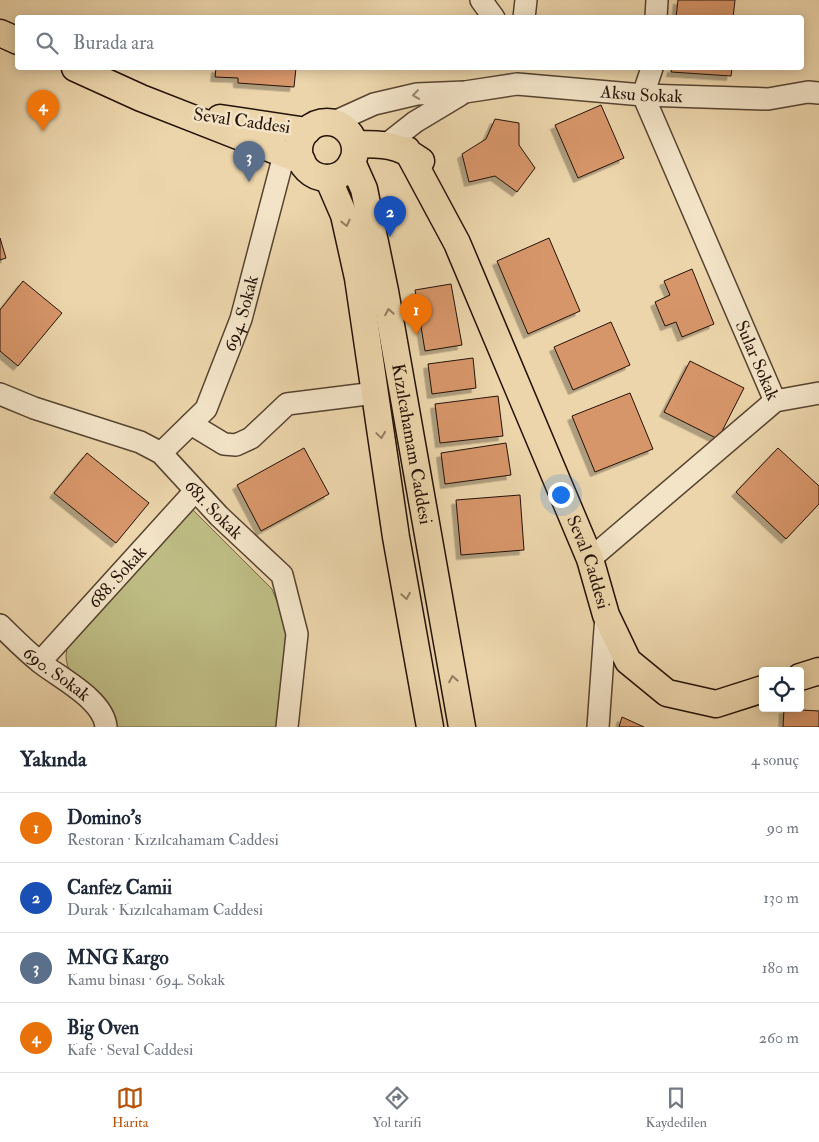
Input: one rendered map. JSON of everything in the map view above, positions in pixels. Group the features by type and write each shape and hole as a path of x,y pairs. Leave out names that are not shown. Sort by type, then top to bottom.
{"main road":[{"path":"0,33 15,40"},
{"name":"Seval Caddesi","path":"80,70 177,112 293,158 312,174 328,178"},
{"name":"Seval Caddesi","path":"177,112 307,131 323,123 332,123"},
{"path":"328,178 342,174 353,153 348,132 332,123"},
{"name":"Seval Caddesi","path":"293,158 307,131"},
{"path":"353,153 397,147"},
{"name":"Seval Caddesi","path":"397,147 429,167 442,190 457,243 590,559 606,615 628,661 667,693 716,704 759,690"},
{"name":"Kızılcahamam Caddesi","path":"353,153 364,189 385,291 462,727"},
{"name":"Kızılcahamam Caddesi","path":"328,178 344,215 352,247 396,537 430,727"},
{"path":"804,676 819,671"}],"street":[{"path":"481,0 492,15"},
{"path":"524,15 526,0"},
{"path":"656,15 657,0"},
{"path":"643,95 651,70"},
{"name":"Aksu Sokak","path":"397,147 392,138 441,105 465,92 518,76 643,95 768,99 808,92 819,93"},
{"name":"Aksu Sokak","path":"332,123 374,104 418,94 465,92"},
{"name":"Sular Sokak","path":"590,559 775,401 643,95"},
{"name":"694. Sokak","path":"161,454 206,409 241,319 293,158"},
{"path":"191,424 224,444 236,444 251,438 287,404 375,393"},
{"path":"775,401 819,393"},
{"name":"681. Sokak","path":"0,394 34,408 140,442 161,454 219,516 282,575 297,634 292,723"},
{"name":"688. Sokak","path":"40,662 195,491"},
{"path":"598,727 606,615"},
{"name":"690. Sokak","path":"0,625 40,662 83,693 105,719 106,727"}],"shaded area":[{"path":"191,508 272,589 290,634 277,727 111,727 110,707 77,681 67,665 68,645"}],"building":[{"path":"678,0 735,0 733,15 676,15"},
{"path":"216,70 296,70 294,87 238,83 238,78 215,77"},
{"path":"672,70 732,70 731,76 671,72"},
{"path":"601,105 624,158 578,178 555,125"},
{"path":"495,119 519,123 519,145 535,168 517,192 495,176 469,182 462,154 486,139"},
{"path":"0,238 6,258 0,260"},
{"path":"549,238 580,311 528,334 497,261"},
{"path":"692,269 714,324 682,337 676,322 665,326 655,302 670,295 664,281"},
{"path":"23,281 62,313 18,366 0,351 0,310"},
{"path":"451,284 462,345 425,351 415,290"},
{"path":"611,322 630,365 573,390 554,347"},
{"path":"473,358 476,388 432,394 428,364"},
{"path":"690,361 744,388 718,439 664,412"},
{"path":"630,393 653,449 595,472 572,416"},
{"path":"498,396 503,436 440,443 435,404"},
{"path":"506,443 511,475 445,484 441,453"},
{"path":"304,448 329,494 261,531 237,485"},
{"path":"778,448 819,486 819,504 786,539 736,492"},
{"path":"87,453 149,503 116,543 54,493"},
{"path":"520,495 524,550 461,555 456,500"},
{"path":"819,711 819,727 783,727 784,712"},
{"path":"622,717 644,727 619,727"}],"place":[{"name":"Big Oven","path":"43,131"},
{"name":"MNG Kargo","path":"249,182"},
{"name":"Canfez Camii","path":"390,237"},
{"name":"Domino's","path":"416,335"}]}
